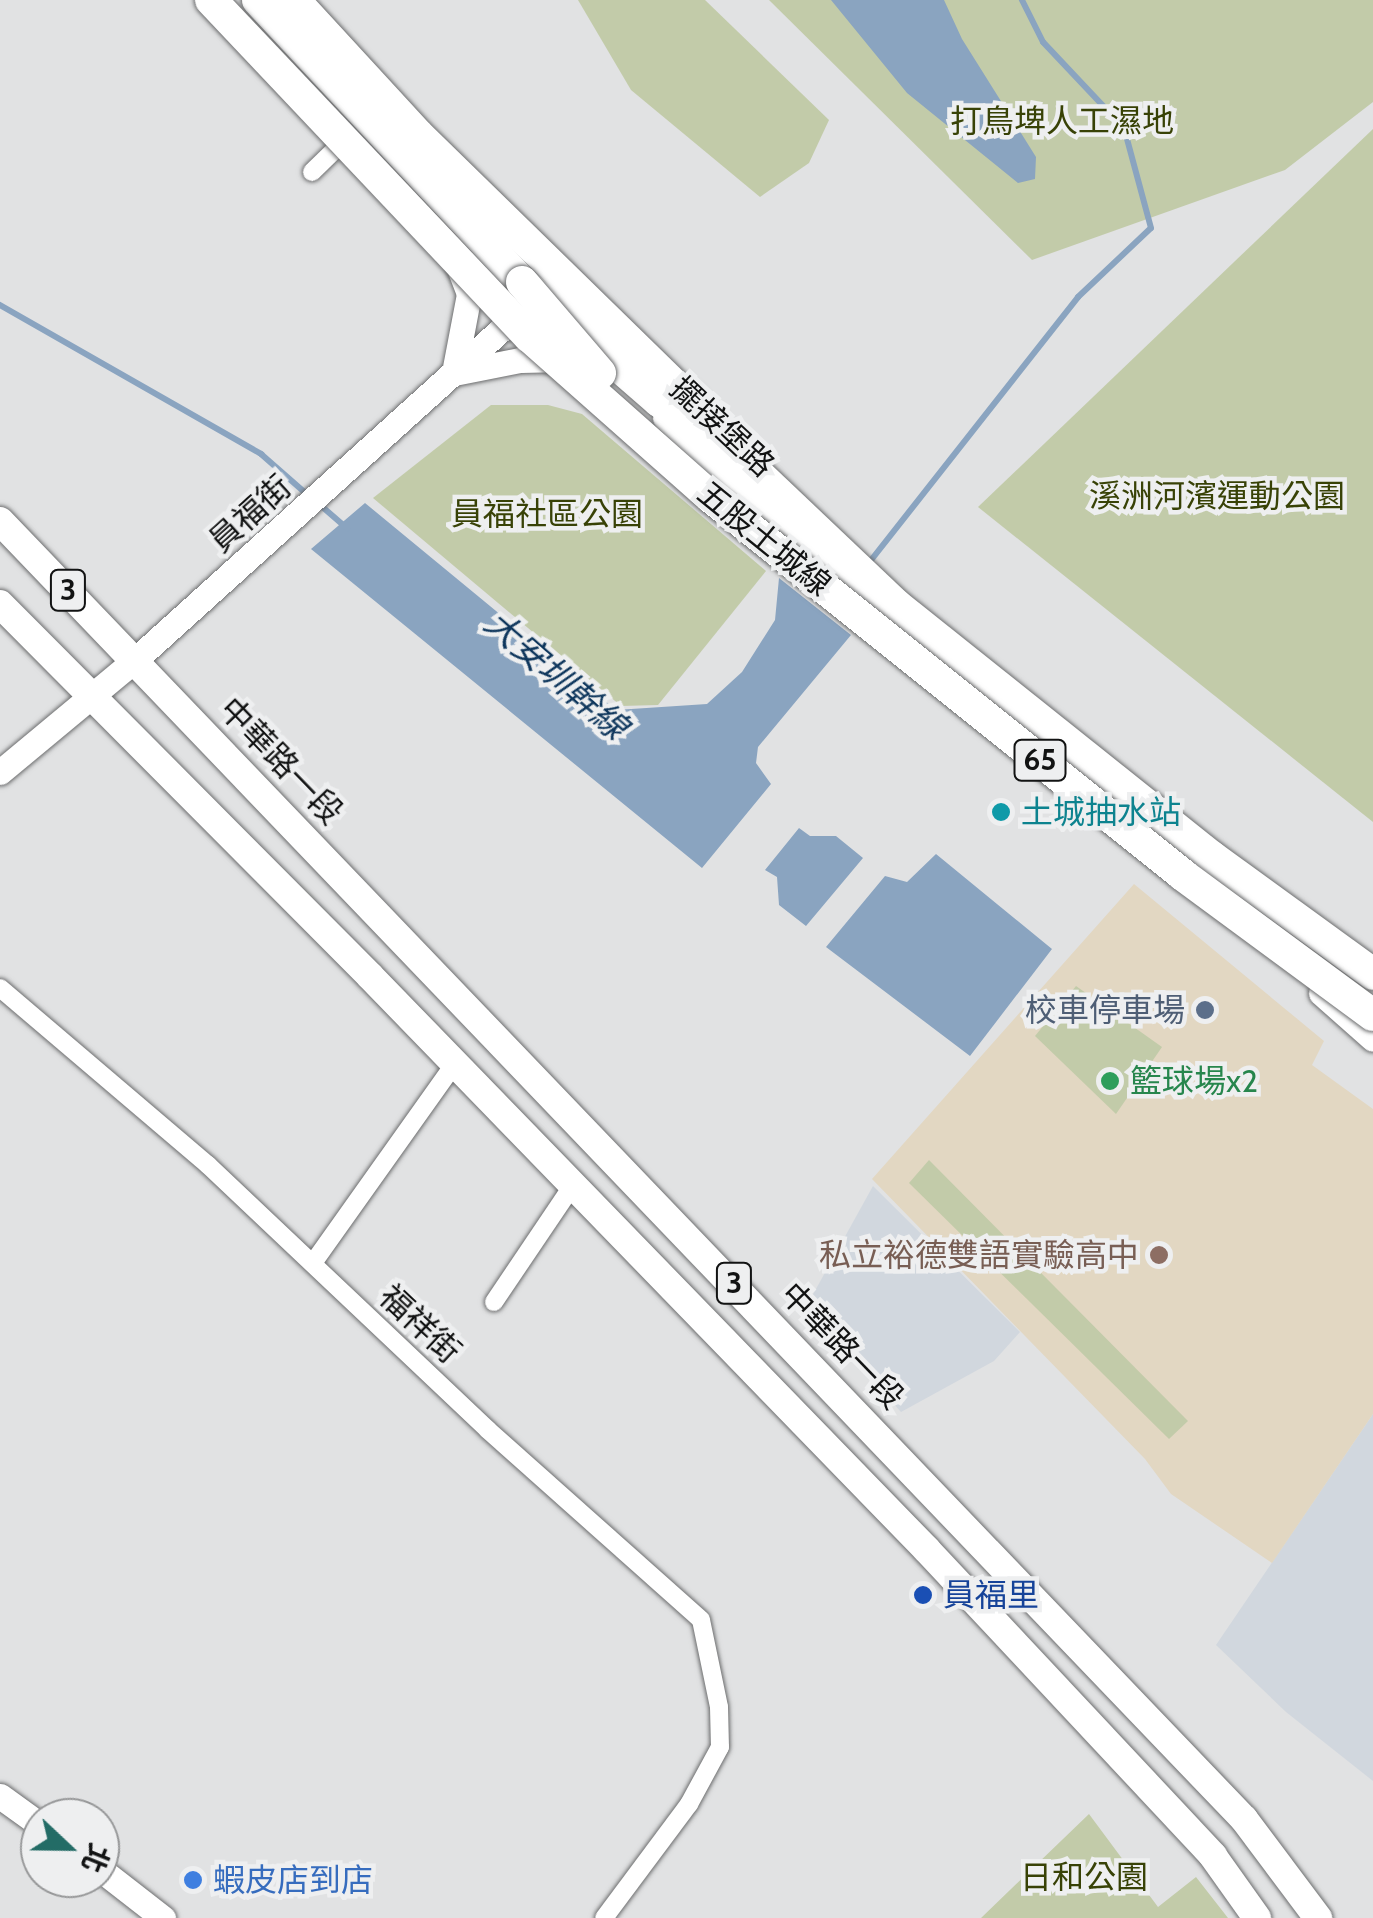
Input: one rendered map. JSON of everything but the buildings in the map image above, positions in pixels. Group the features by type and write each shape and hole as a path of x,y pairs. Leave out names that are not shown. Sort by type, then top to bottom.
{"highway":[{"name":"五股土城線","path":"211,0 529,336 712,498 1183,875 1373,1015"},
{"path":"258,0 529,290 577,351 640,412 712,498"},
{"name":"五股土城線","path":"294,0 418,135 692,401 738,455 896,605 1212,857 1373,974"},
{"path":"529,290 589,336 658,401 738,455"}],"main road":[{"name":"3","path":"0,520 135,660"},
{"name":"3","path":"0,604 455,1064 926,1550 1213,1856 1256,1918"},
{"name":"中華路一段","path":"135,660 1244,1819 1318,1918"}],"street":[{"name":"擺接堡路","path":"246,0 440,208 866,602 1190,862 1373,997"},
{"path":"312,172 362,124"},
{"path":"440,208 469,294 454,373 520,360 578,359 608,366"},
{"name":"員福街","path":"0,772 135,660 454,373 529,290"},
{"name":"擺接堡路","path":"1190,862 1306,979 1373,1039"},
{"name":"福祥街","path":"0,988 208,1165 488,1430 701,1620 719,1707 720,1748 689,1804 604,1918"},
{"path":"312,1264 455,1064"},
{"path":"494,1302 573,1185"},
{"path":"120,1885 163,1918"}],"shaded area":[{"name":"私立裕德雙語實驗高中","path":"1134,884 1324,1041 1312,1065 1373,1109 1373,1414 1272,1563 1171,1494 1145,1459 872,1179"},
{"path":"873,1186 1020,1332 994,1361 901,1412 806,1307"},
{"path":"1373,1414 1373,1781 1286,1712 1216,1645"}],"green space":[{"path":"578,0 705,0 829,120 809,163 760,197 631,90"},
{"name":"打鳥埤人工濕地","path":"769,0 1373,0 1373,102 1285,170 1032,260"},
{"name":"溪洲河濱運動公園","path":"1373,129 1373,822 978,507"},
{"name":"員福社區公園","path":"491,405 548,405 582,414 766,571 658,705 621,706 373,498"},
{"name":"籃球場x2","path":"1076,986 1162,1047 1116,1114 1035,1036"},
{"path":"929,1160 1188,1421 1169,1439 909,1183"},
{"name":"日和公園","path":"1089,1814 1158,1907 1196,1877 1228,1918 981,1918"}],"water":[{"path":"831,0 944,0 962,39 1036,157 1035,179 1018,183 907,93"},
{"path":"365,503 616,710 707,704 742,672 775,620 779,578 851,635 758,747 756,763 771,784 702,868 311,549"},
{"path":"799,828 810,836 836,836 863,858 806,926 779,905 777,877 765,870"},
{"path":"936,854 1052,949 970,1056 826,947 885,876 907,882"}],"waterway":[{"path":"868,564 1078,297 1151,228 1124,128 1043,42 1022,0"},
{"name":"大安圳幹線","path":"0,305 261,454 309,496"},
{"name":"大安圳幹線","path":"319,504 347,528"}],"place":[{"name":"土城抽水站","path":"1001,812"},
{"name":"校車停車場","path":"1205,1010"},
{"name":"籃球場x2","path":"1110,1081"},
{"name":"私立裕德雙語實驗高中","path":"1159,1255"},
{"name":"員福里","path":"923,1595"},
{"name":"蝦皮店到店","path":"193,1880"}]}
